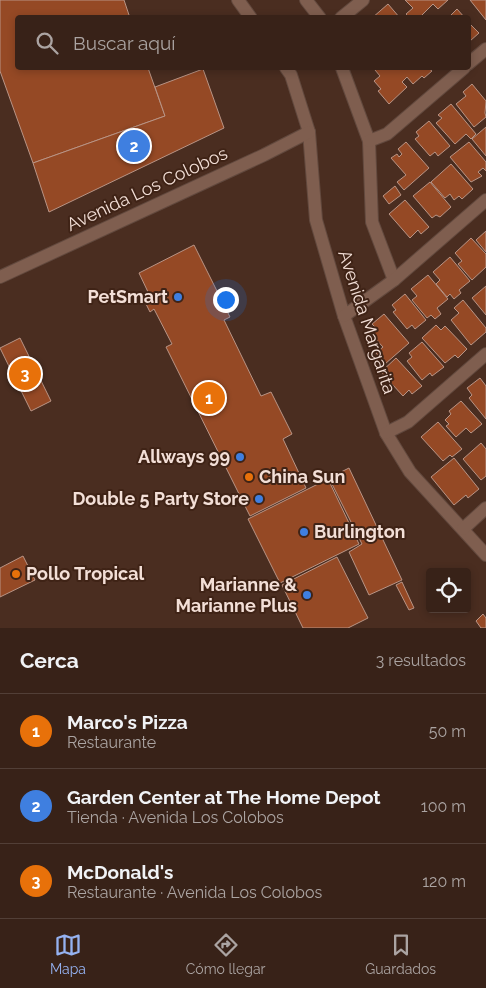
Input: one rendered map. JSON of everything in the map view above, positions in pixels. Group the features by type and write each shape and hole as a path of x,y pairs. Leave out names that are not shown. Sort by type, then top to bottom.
{"street":[{"path":"238,0 249,15"},
{"path":"306,0 318,15"},
{"path":"345,15 363,0"},
{"path":"471,62 486,49"},
{"name":"Avenida Margarita","path":"287,70 291,75 309,132 316,220 344,316 386,434 410,472 486,555"},
{"path":"343,70 369,141 372,222 394,280"},
{"path":"369,141 387,134 462,70"},
{"name":"Avenida Los Colobos","path":"0,277 264,155 309,132"},
{"path":"344,316 394,280 486,200"},
{"path":"386,434 408,422 486,354"},
{"path":"463,529 486,508"}],"building":[{"path":"0,0 124,0 129,15 15,15 15,70 149,70 165,116 33,163 0,71"},
{"path":"405,0 448,0 438,9 433,4 422,15 406,14 413,8"},
{"path":"470,0 486,0 486,20"},
{"path":"388,4 397,15 375,15"},
{"path":"457,9 462,15 451,15"},
{"path":"471,25 479,33 471,40"},
{"path":"203,70 224,128 49,212 33,163 165,116 155,87"},
{"path":"375,70 432,71 424,78 422,76 413,84 407,77 402,82 407,87 389,104 378,91 381,89 374,81 380,76"},
{"path":"472,84 486,101 486,117 474,127 456,104 466,96 463,92"},
{"path":"451,104 476,134 471,139 466,134 455,144 436,123 442,118 438,115"},
{"path":"429,121 450,146 438,156 435,152 430,156 415,139 419,136 416,132"},
{"path":"486,127 486,156 472,139"},
{"path":"406,142 429,168 404,190 397,182 406,175 391,158 397,154 399,157 402,154 398,149"},
{"path":"469,142 486,162 486,171 483,168 478,172 482,176 471,182 450,157"},
{"path":"451,164 473,189 462,199 459,196 454,200 450,194 445,198 431,182"},
{"path":"430,182 451,207 440,217 436,215 432,218 413,196"},
{"path":"395,186 401,195 389,204 383,196"},
{"path":"405,200 429,227 421,234 418,230 410,238 389,214"},
{"path":"486,231 486,252 476,240"},
{"path":"471,238 486,254 486,267 472,280 458,264 462,261 455,253"},
{"path":"194,245 230,317 224,320 261,396 271,392 292,434 283,439 306,488 250,516 166,347 172,344 154,309 150,312 142,296 148,292 139,273"},
{"path":"450,257 470,281 459,290 461,293 454,299 450,294 447,297 436,284 440,280 433,272"},
{"path":"428,275 448,299 437,308 441,314 435,319 431,315 427,318 412,300 417,296 411,289"},
{"path":"486,286 486,315 472,298"},
{"path":"405,294 426,320 415,329 412,325 407,329 393,312 396,310 392,305"},
{"path":"463,300 486,328 486,332 471,345 451,320 459,313 454,308"},
{"path":"384,314 409,343 385,364 376,353 383,347 370,333 376,328 372,324"},
{"path":"436,325 441,330 445,326 467,349 458,358 455,355 445,363 422,338"},
{"path":"20,338 51,401 31,411 0,348"},
{"path":"422,342 444,367 432,376 430,373 422,380 407,361 412,357 409,353"},
{"path":"396,358 422,386 412,394 409,390 403,396 381,372"},
{"path":"480,378 486,386 486,419 469,398 472,395 467,388"},
{"path":"461,401 482,424 471,433 466,428 456,437 446,426 449,424 445,420 451,414 449,411"},
{"path":"438,422 462,449 443,461 421,437"},
{"path":"481,443 486,449 486,476 481,480 463,459"},
{"path":"454,458 479,489 468,498 466,495 454,505 431,477"},
{"path":"349,468 402,580 369,595 349,552 362,544 329,478"},
{"name":"Burlington","path":"328,479 359,544 280,583 248,519"},
{"name":"Pollo Tropical","path":"23,556 35,580 0,597 0,568"},
{"path":"337,557 368,618 348,628 303,628 282,585"},
{"path":"402,582 414,608 409,610 396,585"},
{"path":"483,614 486,618 486,628 481,628 476,621"}],"place":[{"name":"Garden Center at The Home Depot","path":"134,146"},
{"name":"PetSmart","path":"178,297"},
{"name":"McDonald's","path":"25,374"},
{"name":"Marco's Pizza","path":"209,398"},
{"name":"Allways 99","path":"240,457"},
{"name":"China Sun","path":"249,477"},
{"name":"Double 5 Party Store","path":"259,499"},
{"name":"Burlington","path":"304,532"},
{"name":"Pollo Tropical","path":"16,574"},
{"name":"Marianne & Marianne Plus","path":"307,595"}]}
